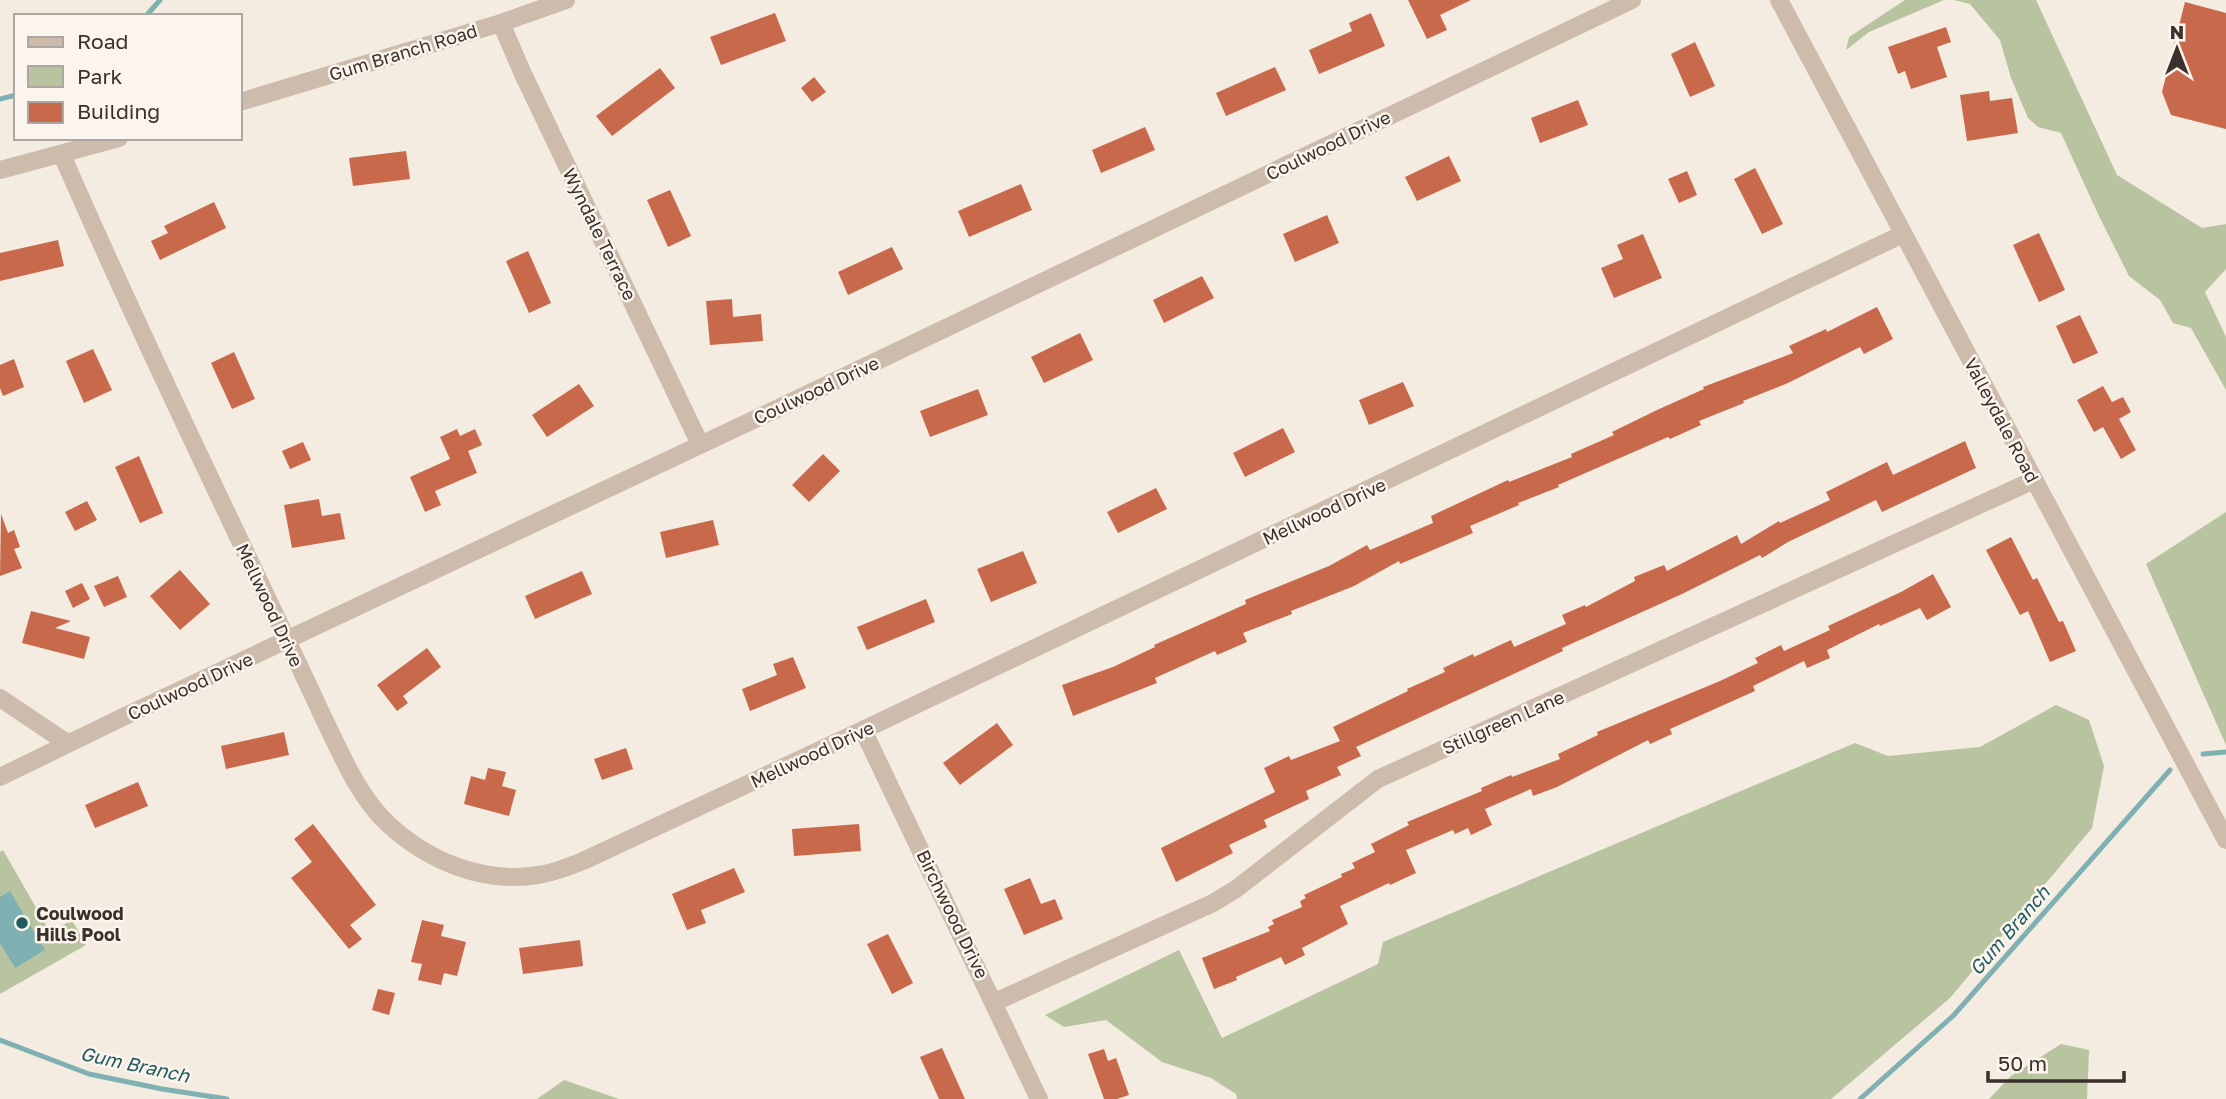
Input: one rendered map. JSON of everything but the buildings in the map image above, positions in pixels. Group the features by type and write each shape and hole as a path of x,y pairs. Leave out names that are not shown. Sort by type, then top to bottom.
{"street":[{"name":"Gum Branch Road","path":"242,101 501,23 566,0"},
{"name":"Coulwood Drive","path":"0,777 1632,0"},
{"name":"Valleydale Road","path":"1779,0 2226,839"},
{"name":"Wyndale Terrace","path":"501,23 700,444"},
{"path":"0,170 112,140"},
{"name":"Mellwood Drive","path":"62,155 111,267 345,763 377,812 411,844 441,860 489,876 538,875 583,861 1903,234"},
{"name":"Stillgreen Lane","path":"995,1002 1236,889 1378,779 2034,480"},
{"path":"0,698 67,744"},
{"name":"Birchwood Drive","path":"863,730 1039,1099"}],"green space":[{"path":"1905,0 1944,0 1869,32 1846,50 1849,37"},
{"path":"1954,0 2036,0 2117,175 2202,228 2226,224 2226,269 2205,292 2226,337 2226,390 2191,328 2173,323 2160,300 2129,276 2061,133 2038,127 2028,118 2011,78 2000,40 1970,4"},
{"path":"2226,512 2226,745 2146,564"},
{"path":"2056,705 2089,720 2104,766 2092,828 1950,998 1831,1099 1237,1099 1236,1094 1211,1078 1162,1062 1106,1020 1064,1027 1045,1015 1179,950 1222,1038 1378,964 1383,942 1855,743 1888,756 1980,747"},
{"name":"Coulwood Hills Pool","path":"3,850 50,932 72,920 86,945 0,994 0,852"},
{"path":"2061,1044 2089,1050 2087,1099 1989,1099 2011,1076"},
{"path":"564,1080 619,1099 537,1099"}],"water":[{"path":"10,891 45,950 15,968 0,943 0,897"}],"waterway":[{"path":"148,14 160,0"},
{"path":"0,99 14,96"},
{"name":"Gum Branch","path":"2203,754 2226,752"},
{"name":"Gum Branch","path":"1860,1099 1953,1016 2170,770"},
{"name":"Gum Branch","path":"0,1040 89,1074 227,1099"}],"place":[{"name":"Coulwood Hills Pool","path":"22,923"}]}
